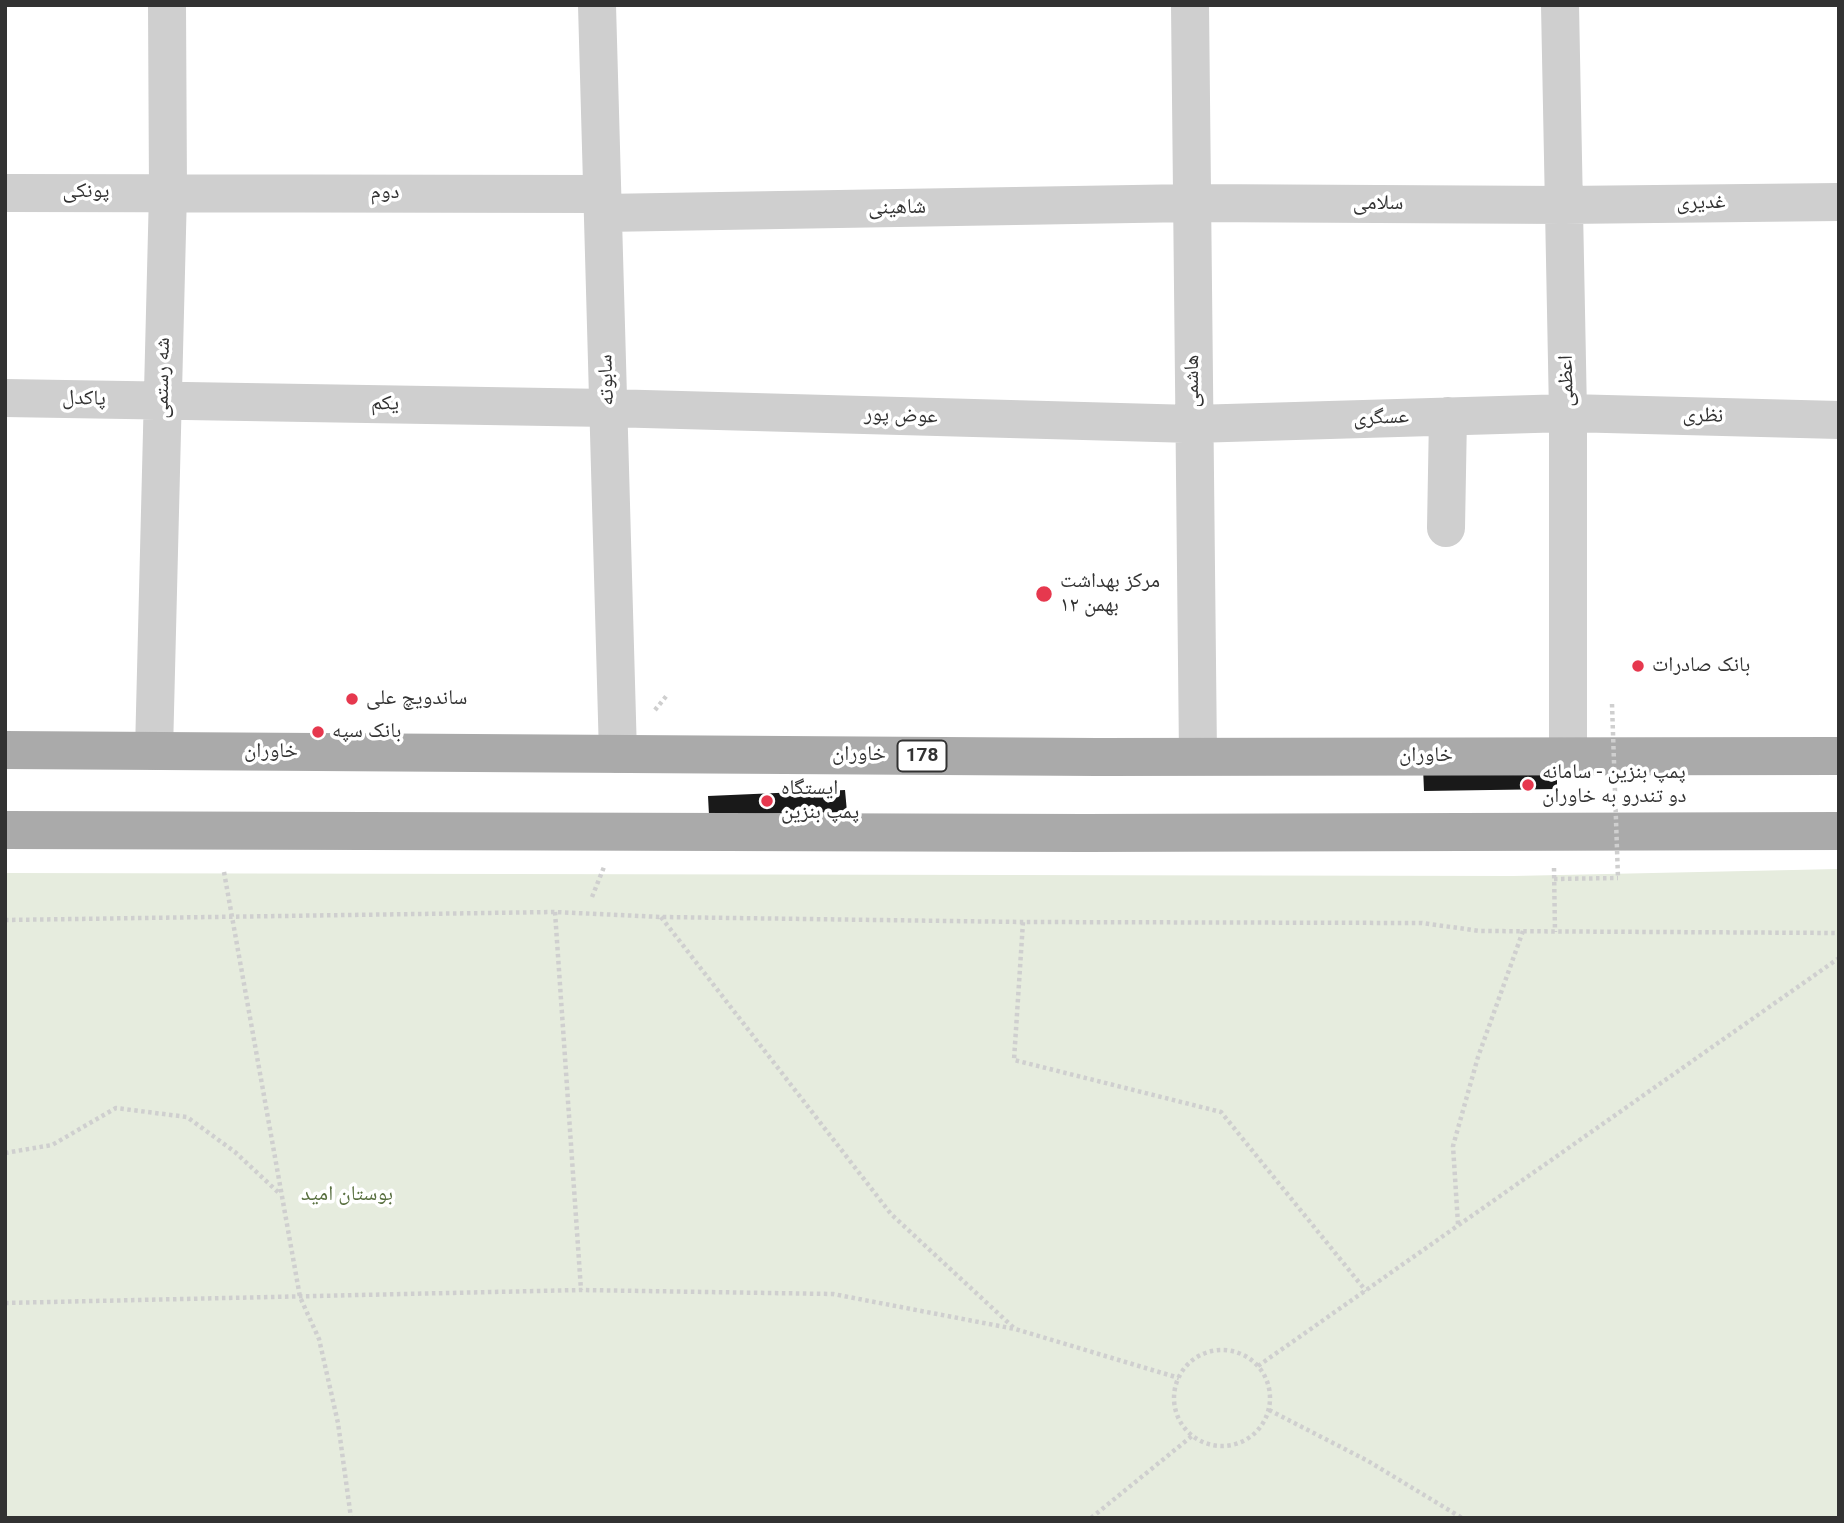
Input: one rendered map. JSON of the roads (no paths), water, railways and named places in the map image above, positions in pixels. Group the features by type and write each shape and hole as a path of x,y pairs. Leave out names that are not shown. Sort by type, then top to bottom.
{"main road":[{"name":"خاوران","path":"5,750 1198,757 1839,756"},
{"path":"5,830 1071,833 1839,831"}],"street":[{"name":"شه رستمی","path":"154,751 168,192 167,5"},
{"name":"سابوته","path":"597,5 618,754"},
{"name":"هاشمی","path":"1190,5 1198,757"},
{"name":"اعظمی","path":"1560,5 1568,412 1568,757"},
{"name":"پونکی","path":"5,193 168,192"},
{"name":"دوم","path":"168,192 603,204"},
{"name":"غدیری","path":"1564,205 1839,202"},
{"name":"شاهینی","path":"603,204 1192,203"},
{"name":"سلامی","path":"1192,203 1564,205"},
{"name":"پاکدل","path":"5,398 162,400"},
{"name":"یکم","path":"162,400 608,408"},
{"name":"عوض پور","path":"608,408 1193,424"},
{"name":"عسگری","path":"1193,424 1568,412"},
{"name":"نظری","path":"1568,412 1839,420"},
{"path":"1446,528 1448,416"}],"place":[{"name":"مرکز بهداشت ۱۲ بهمن","path":"1044,594"},
{"name":"بانک صادرات","path":"1638,666"},
{"name":"ساندویچ علی","path":"352,699"},
{"name":"بانک سپه","path":"318,732"},
{"name":"پمپ بنزین - سامانه دو تندرو به خاوران","path":"1528,785"},
{"name":"ایستگاه پمپ بنزین","path":"767,801"}],"park label":[{"name":"بوستان امید","path":"347,1195"}]}
